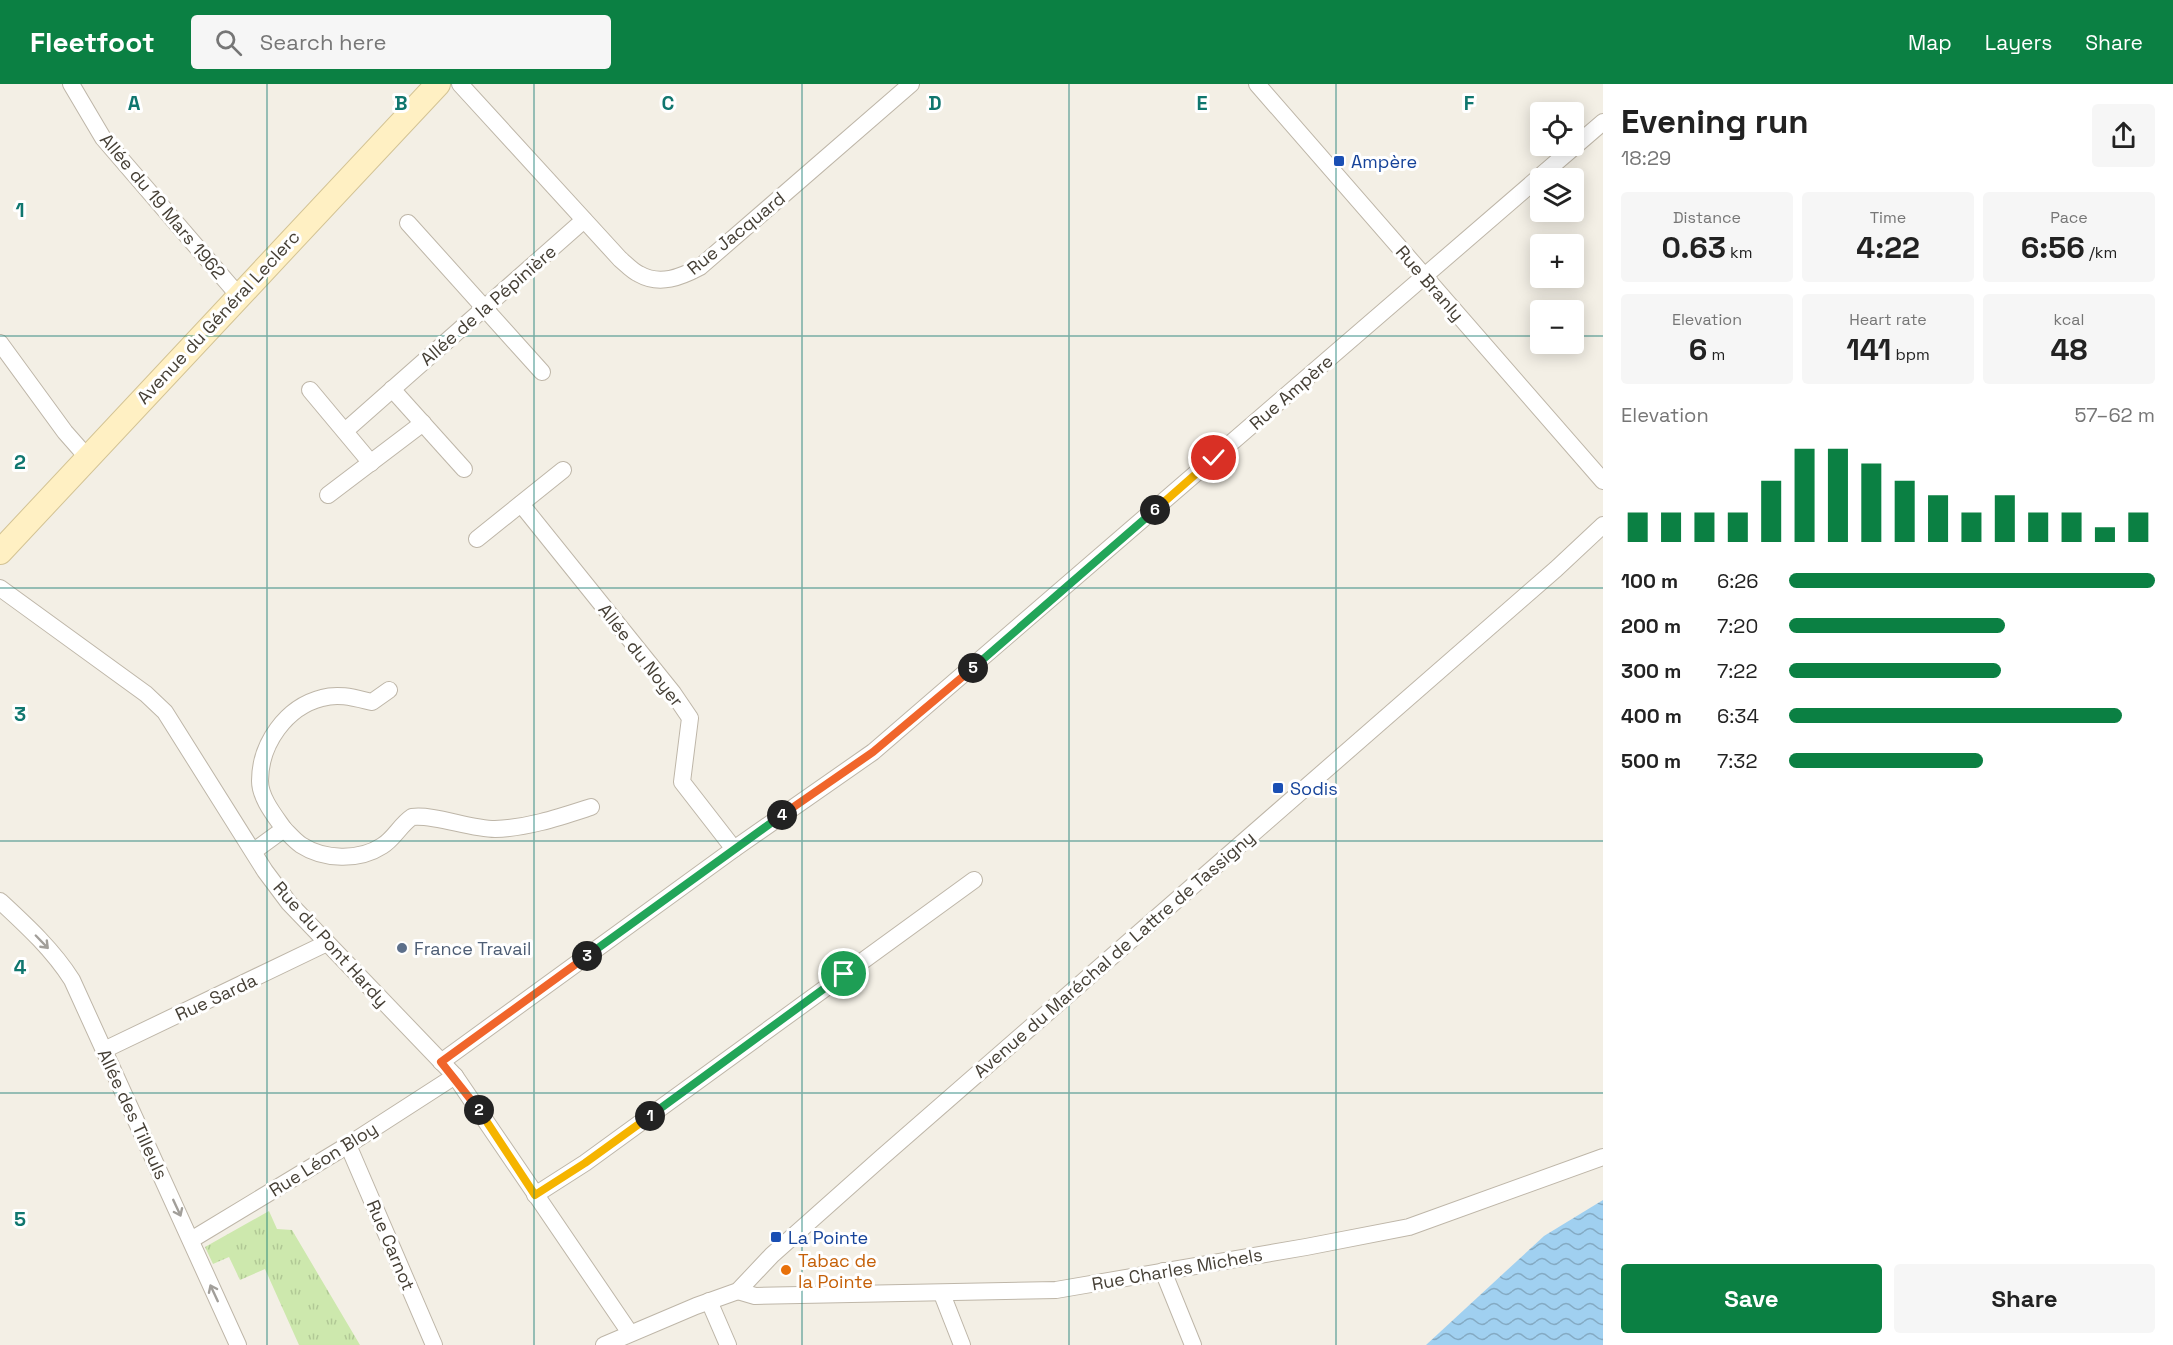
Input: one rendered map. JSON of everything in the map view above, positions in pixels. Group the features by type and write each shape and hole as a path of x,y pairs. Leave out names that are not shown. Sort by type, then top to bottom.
{"main road":[{"name":"Avenue du Général Leclerc","path":"0,552 438,84"}],"street":[{"name":"Allée du 19 Mars 1962","path":"71,84 103,138 239,296"},
{"name":"Rue Jacquard","path":"460,84 620,259 639,274 658,280 680,277 699,267 911,84"},
{"name":"Rue Branly","path":"1257,84 1603,481"},
{"name":"Rue Ampère","path":"441,1062 734,849 873,752 1603,122"},
{"name":"Allée de la Pépinière","path":"345,431 584,220"},
{"path":"408,223 542,372"},
{"path":"0,343 65,432 87,457"},
{"path":"392,389 464,469"},
{"path":"310,390 371,463"},
{"path":"328,495 423,423"},
{"path":"477,539 562,470"},
{"name":"Allée du Noyer","path":"521,504 673,693 690,718 682,782 734,849"},
{"name":"Avenue du Maréchal de Lattre de Tassigny","path":"604,1345 738,1291 772,1255 880,1158 1603,525"},
{"name":"Rue du Pont Hardy","path":"0,588 146,694 165,712 289,903 455,1077 630,1333"},
{"path":"389,690 372,702 345,696 322,698 302,706 275,730 266,747 260,782 265,799 284,830 300,845 317,854 344,857 380,848 412,818 429,818 494,829 544,822 591,807"},
{"path":"254,851 284,830"},
{"path":"535,1195 585,1163 974,880"},
{"name":"Allée des Tilleuls","path":"0,901 60,961 72,980 238,1345"},
{"name":"Rue Sarda","path":"104,1050 327,943"},
{"name":"Rue Léon Bloy","path":"191,1240 455,1077"},
{"name":"Rue Carnot","path":"348,1145 434,1345"},
{"name":"Rue Charles Michels","path":"738,1291 755,1296 1056,1290 1409,1227 1603,1157"},
{"path":"1163,1271 1193,1345"},
{"path":"942,1294 962,1345"},
{"path":"709,1301 728,1345"}],"green space":[{"path":"269,1211 277,1229 292,1230 360,1345 299,1345 265,1269 240,1280 229,1257 213,1264 205,1247"}],"water":[{"path":"1603,1200 1603,1345 1426,1345 1544,1236"}],"place":[{"name":"Ampère","path":"1339,161"},
{"name":"Sodis","path":"1278,788"},
{"name":"France Travail","path":"402,948"},
{"name":"La Pointe","path":"776,1237"},
{"name":"Tabac de la Pointe","path":"786,1270"}],"route":[{"path":"844,974 585,1163 535,1195 471,1099 441,1062 734,849 873,752 1214,458"}]}
